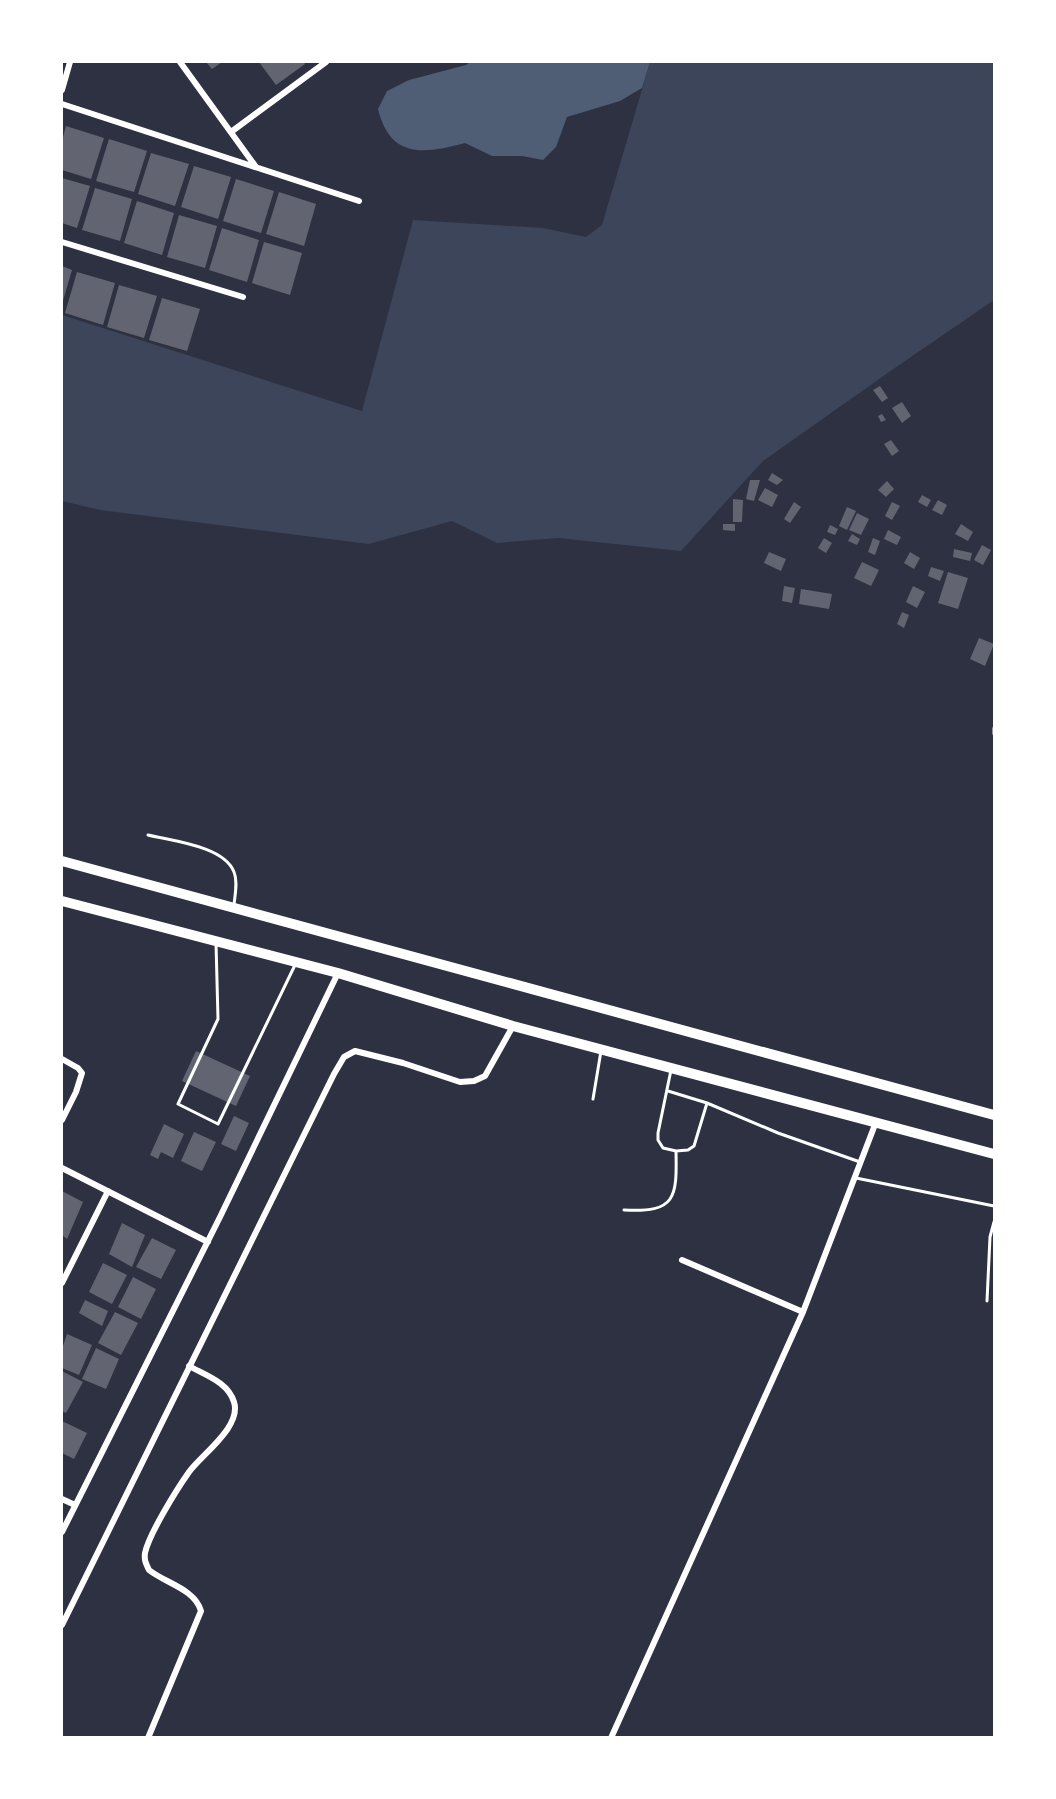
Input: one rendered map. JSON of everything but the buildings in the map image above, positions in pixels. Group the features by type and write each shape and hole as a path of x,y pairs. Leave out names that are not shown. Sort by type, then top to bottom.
{"highway":[{"path":"62,861 994,1115"},
{"path":"62,901 338,973 513,1026 994,1154"}],"street":[{"path":"62,90 70,62"},
{"path":"180,62 256,167"},
{"path":"231,132 326,62"},
{"path":"62,104 359,201"},
{"path":"62,242 243,297"},
{"path":"62,1532 208,1242 338,973"},
{"path":"62,1625 344,1057 355,1051 403,1063 460,1082 474,1081 485,1076 513,1026"},
{"path":"62,1059 82,1073 76,1092 62,1120"},
{"path":"611,1737 802,1312 876,1122"},
{"path":"62,1168 208,1242"},
{"path":"62,1283 108,1191"},
{"path":"682,1260 802,1312"},
{"path":"148,1737 201,1611 200,1606 192,1597 149,1570 145,1563 145,1555 149,1541 190,1470 229,1428 235,1413 235,1403 225,1386 189,1366"},
{"path":"62,1499 75,1505"}],"lane":[{"path":"994,728 994,734"},
{"path":"148,835 201,847 222,856 233,869 236,880 234,909"},
{"path":"215,941 218,1018 178,1104 218,1124 297,962"},
{"path":"593,1099 602,1049"},
{"path":"671,1068 658,1133 658,1140 663,1148 676,1151 688,1150 694,1146 698,1139 707,1103"},
{"path":"668,1091 707,1103 777,1133 861,1162"},
{"path":"624,1210 646,1211 668,1202 677,1184 676,1151"},
{"path":"855,1178 994,1206"},
{"path":"987,1301 990,1237 994,1222"}],"shaded area":[{"path":"470,62 650,62 642,88 620,101 567,117 556,147 543,160 522,156 492,156 465,143 436,149 411,149 400,145 391,137 378,109 387,91 409,80"},
{"path":"650,62 994,62 994,300 763,461 681,551 558,538 497,543 452,521 369,544 100,510 62,501 62,315 362,411 413,220 543,228 586,237 602,225"}]}
